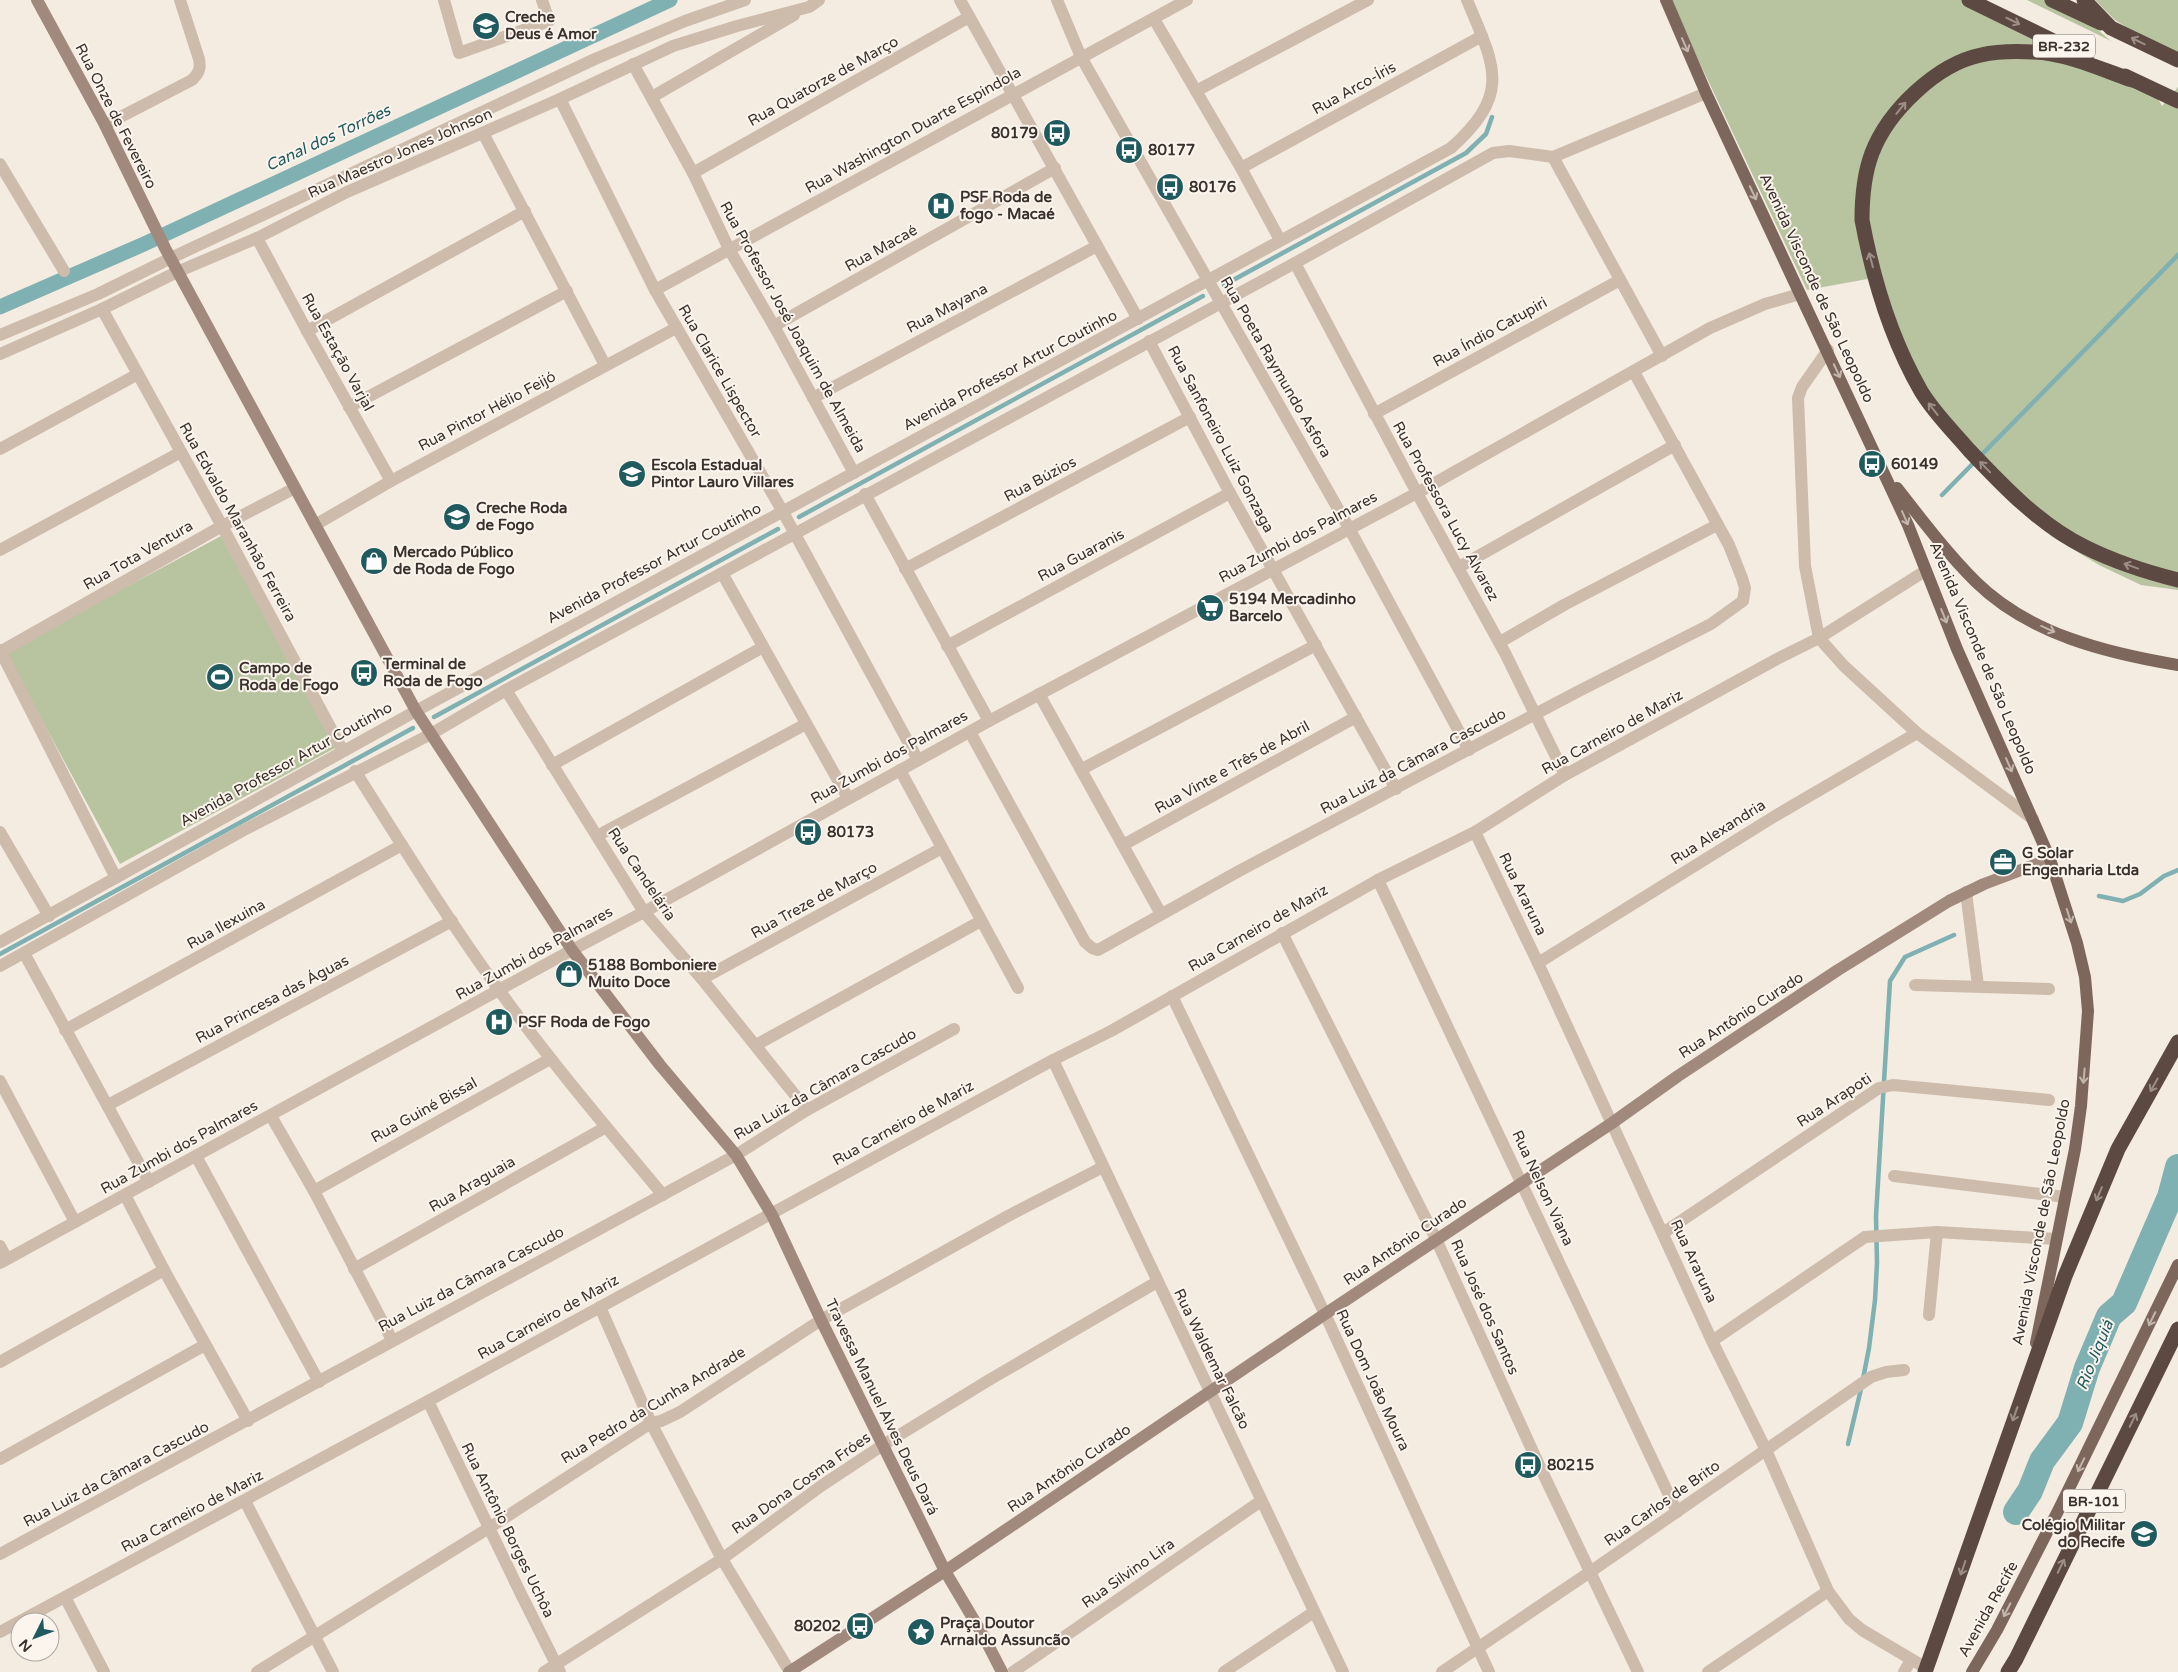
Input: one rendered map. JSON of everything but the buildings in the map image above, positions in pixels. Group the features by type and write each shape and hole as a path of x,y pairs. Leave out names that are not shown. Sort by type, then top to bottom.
{"highway":[{"name":"BR-232","path":"1969,0 2178,101"},
{"name":"BR-232","path":"2052,0 2178,60"},
{"path":"2084,0 2112,28"},
{"path":"2132,80 2092,66 2036,52 1981,55 1954,65 1919,88 1902,106 1873,151 1866,176 1862,220 1887,317 1901,352 1921,391 1932,407 1966,446 2006,488 2040,517 2084,546 2148,572 2178,580"},
{"name":"Avenida Visconde de São Leopoldo","path":"1926,1670 2065,1276 2118,1149 2178,1042"},
{"name":"BR-101","path":"2008,1672 2178,1329"}],"main road":[{"name":"Avenida Visconde de São Leopoldo","path":"1666,0 1706,93 1828,350 1908,525 1957,649 2050,859 2077,943 2085,977 2088,1010 2081,1106 2031,1368"},
{"path":"1884,472 1948,552 1976,582 2005,606 2047,629 2091,646 2136,658 2178,665"},
{"name":"Avenida Recife","path":"1972,1672 1997,1630 2059,1509 2178,1265"}],"street":[{"name":"Rua Onze de Fevereiro","path":"37,0 105,126 177,272 416,711"},
{"path":"105,126 192,80 201,68 180,0"},
{"path":"444,0 460,53 549,21 542,0"},
{"name":"Rua Maestro Jones Johnson","path":"0,335 98,294 168,253 595,59 685,20 745,0"},
{"path":"960,0 1138,319"},
{"name":"Rua Poeta Raymundo Asfora","path":"1057,0 1081,57 1349,528 1469,750"},
{"name":"Rua Washington Duarte Espindola","path":"655,290 1187,0"},
{"path":"1196,91 1368,0"},
{"name":"Avenida Professor Artur Coutinho","path":"0,942 50,916 416,711 1451,148 1482,114 1493,90 1493,72 1482,36 1467,0"},
{"path":"652,97 814,3"},
{"name":"Rua Maestro Jones Johnson","path":"0,354 102,309 177,272 257,238 347,192 560,99 673,46 814,3"},
{"name":"Rua Quatorze de Março","path":"693,173 969,17"},
{"path":"1154,19 1241,168 1280,240"},
{"name":"Rua Arco-Íris","path":"1241,168 1482,36"},
{"name":"Rua Professor José Joaquim de Almeida","path":"633,64 693,173 729,249 774,326 854,473"},
{"path":"0,966 242,831 431,734 506,690 1295,263 1493,152 1509,151 1553,157 1706,93"},
{"name":"Rua Clarice Lispector","path":"560,99 655,290 783,512 918,760"},
{"path":"483,133 606,365"},
{"path":"1553,157 1662,356"},
{"path":"0,164 64,271"},
{"name":"Rua Macaé","path":"774,326 1055,168"},
{"path":"307,331 525,211"},
{"name":"Rua Estação Varjal","path":"257,238 391,481"},
{"name":"Rua Mayana","path":"813,398 1097,246"},
{"name":"Rua Professora Lucy Alvarez","path":"1295,263 1374,414 1500,642 1565,775"},
{"name":"Rua Índio Catupiri","path":"1374,414 1620,280"},
{"path":"349,407 567,291"},
{"name":"Rua Zumbi dos Palmares","path":"4,1261 644,912 989,721 1417,492 1710,328 1765,304 1800,294"},
{"name":"Rua Edvaldo Maranhão Ferreira","path":"102,309 343,751"},
{"name":"Rua Pintor Hélio Feijó","path":"315,525 391,481 676,328"},
{"name":"Rua Sanfoneiro Luiz Gonzaga","path":"1149,341 1230,492 1396,789"},
{"path":"1828,350 1802,387 1798,398 1805,566 1819,638 1844,666 1917,733 2033,820"},
{"path":"1500,642 1717,525 1634,372"},
{"path":"0,449 138,374"},
{"name":"Rua Búzios","path":"905,569 1190,417"},
{"path":"1459,567 1675,445"},
{"path":"0,550 181,452"},
{"name":"Rua Tota Ventura","path":"0,651 222,526 295,488"},
{"name":"Rua Guaranis","path":"947,646 1230,492"},
{"path":"866,494 989,721"},
{"name":"Rua Luiz da Câmara Cascudo","path":"970,732 1086,942 1094,950 1101,948 1239,871 1536,713 1711,624 1740,604 1744,598 1745,588 1729,545 1717,525"},
{"name":"Rua Carneiro de Mariz","path":"0,1632 772,1215 1053,1060 1111,1031 1378,880 1475,832 1565,775 1819,638 1925,571"},
{"path":"722,573 848,798"},
{"path":"1082,769 1316,645"},
{"path":"552,765 763,647"},
{"path":"0,651 116,878"},
{"name":"Rua Candelária","path":"506,690 644,912 702,979 807,1110"},
{"path":"1039,694 1161,914"},
{"name":"Travessa Manuel Alves Deus Dará","path":"416,711 572,950 660,1065 736,1155 772,1215 821,1320 945,1571 984,1637 1002,1672"},
{"name":"Rua Vinte e Três de Abril","path":"1123,845 1356,717"},
{"path":"597,836 806,724"},
{"name":"Rua Alexandria","path":"1538,963 1775,816 1917,733"},
{"path":"900,770 1018,988"},
{"path":"356,771 452,922 499,990 550,1059 663,1195"},
{"name":"Rua Araruna","path":"1475,832 1538,963 1712,1341 1766,1450 1828,1591 1849,1619 1862,1630 1926,1670"},
{"path":"2,840 50,916"},
{"name":"Rua Ilexuina","path":"65,1030 402,845"},
{"name":"Rua Treze de Março","path":"702,979 942,848"},
{"name":"Rua Antônio Curado","path":"789,1672 945,1571 1436,1239 1612,1124 1678,1076 1830,976 1949,901 1966,892 2050,859"},
{"name":"Rua Nelson Viana","path":"1378,880 1677,1512"},
{"path":"1966,892 1978,986"},
{"path":"756,1045 981,921"},
{"name":"Rua Princesa das Águas","path":"108,1105 452,922"},
{"name":"Rua José dos Santos","path":"1282,933 1436,1239 1539,1465 1638,1672"},
{"path":"24,953 149,1182"},
{"path":"1915,985 2049,989"},
{"name":"Rua Dom João Moura","path":"1172,996 1325,1314 1489,1672"},
{"name":"Rua Luiz da Câmara Cascudo","path":"0,1554 736,1155 807,1110 954,1029"},
{"name":"Rua Guiné Bissal","path":"314,1191 550,1059"},
{"name":"Rua Waldemar Falcão","path":"1053,1060 1343,1672"},
{"path":"0,1081 75,1222"},
{"name":"Rua Arapoti","path":"1663,1232 1879,1088 1893,1085 2049,1100"},
{"path":"271,1116 314,1191 392,1340"},
{"name":"Rua Araguaia","path":"354,1269 606,1127"},
{"path":"196,1156 319,1382"},
{"name":"Rua Pedro da Cunha Andrade","path":"257,1672 489,1528 650,1423 661,1421 680,1412 821,1320 1008,1216 1103,1168"},
{"path":"1894,1176 2065,1197"},
{"path":"125,1195 164,1270 248,1421"},
{"path":"1929,1315 1937,1232"},
{"path":"1712,1341 1865,1236 1937,1232 2056,1239"},
{"path":"0,1246 4,1261"},
{"path":"0,1362 164,1270"},
{"name":"Rua Dona Cosma Fróes","path":"544,1672 558,1668 722,1559 821,1486 883,1445 989,1380 1157,1282"},
{"path":"600,1308 650,1423 722,1559 789,1672"},
{"path":"0,1459 205,1345"},
{"name":"Rua Carlos de Brito","path":"1442,1672 1872,1377 1886,1372 1904,1370"},
{"name":"Rua Antônio Borges Uchôa","path":"428,1401 558,1668"},
{"path":"245,1501 333,1672"},
{"name":"Rua Silvino Lira","path":"1013,1672 1261,1501"},
{"path":"1708,1672 1828,1591"},
{"path":"65,1597 104,1672"},
{"path":"1224,1672 1314,1612"},
{"path":"1904,1672 1911,1660"}],"green space":[{"path":"1670,0 1961,0 2039,38 2041,53 2152,88 2162,106 2178,87 2178,590 2141,585 2099,565 2051,536 1961,442 1923,380 1897,351 1873,278 1807,290"},
{"path":"2027,0 2069,0 2077,12 2111,41"},
{"path":"2095,0 2178,0 2178,60 2115,20"},
{"path":"221,536 335,748 120,864 5,652"}],"waterway":[{"name":"Canal dos Torrões","path":"0,307 144,244 670,0"},
{"path":"1224,285 1466,153 1486,134 1492,117"},
{"path":"1942,495 2178,255"},
{"path":"799,517 1203,296"},
{"path":"434,717 778,529"},
{"path":"0,954 413,728"},
{"path":"2099,896 2123,901 2140,894 2164,876 2178,870"},
{"path":"1863,1379 1875,1300 1877,1263 1876,1216 1890,981 1905,957 1954,935"},
{"name":"Rio Jiquiá","path":"2016,1512 2030,1491 2042,1461 2070,1423 2087,1368 2109,1316 2124,1303 2170,1197 2178,1167"},
{"path":"1848,1444 1861,1389"}],"place":[{"name":"Creche Deus é Amor","path":"486,26"},
{"name":"80179","path":"1057,133"},
{"name":"80177","path":"1129,150"},
{"name":"80176","path":"1170,187"},
{"name":"PSF Roda de fogo - Macaé","path":"941,206"},
{"name":"60149","path":"1872,464"},
{"name":"Escola Estadual Pintor Lauro Villares","path":"632,474"},
{"name":"Creche Roda de Fogo","path":"457,517"},
{"name":"Mercado Público de Roda de Fogo","path":"374,561"},
{"name":"5194 Mercadinho Barcelo","path":"1210,608"},
{"name":"Terminal de Roda de Fogo","path":"364,673"},
{"name":"Campo de Roda de Fogo","path":"220,677"},
{"name":"80173","path":"808,832"},
{"name":"G Solar Engenharia Ltda","path":"2003,862"},
{"name":"5188 Bomboniere Muito Doce","path":"569,974"},
{"name":"PSF Roda de Fogo","path":"499,1022"},
{"name":"80215","path":"1528,1465"},
{"name":"Colégio Militar do Recife","path":"2144,1534"},
{"name":"80202","path":"860,1626"},
{"name":"Praça Doutor Arnaldo Assuncão","path":"921,1632"}]}
